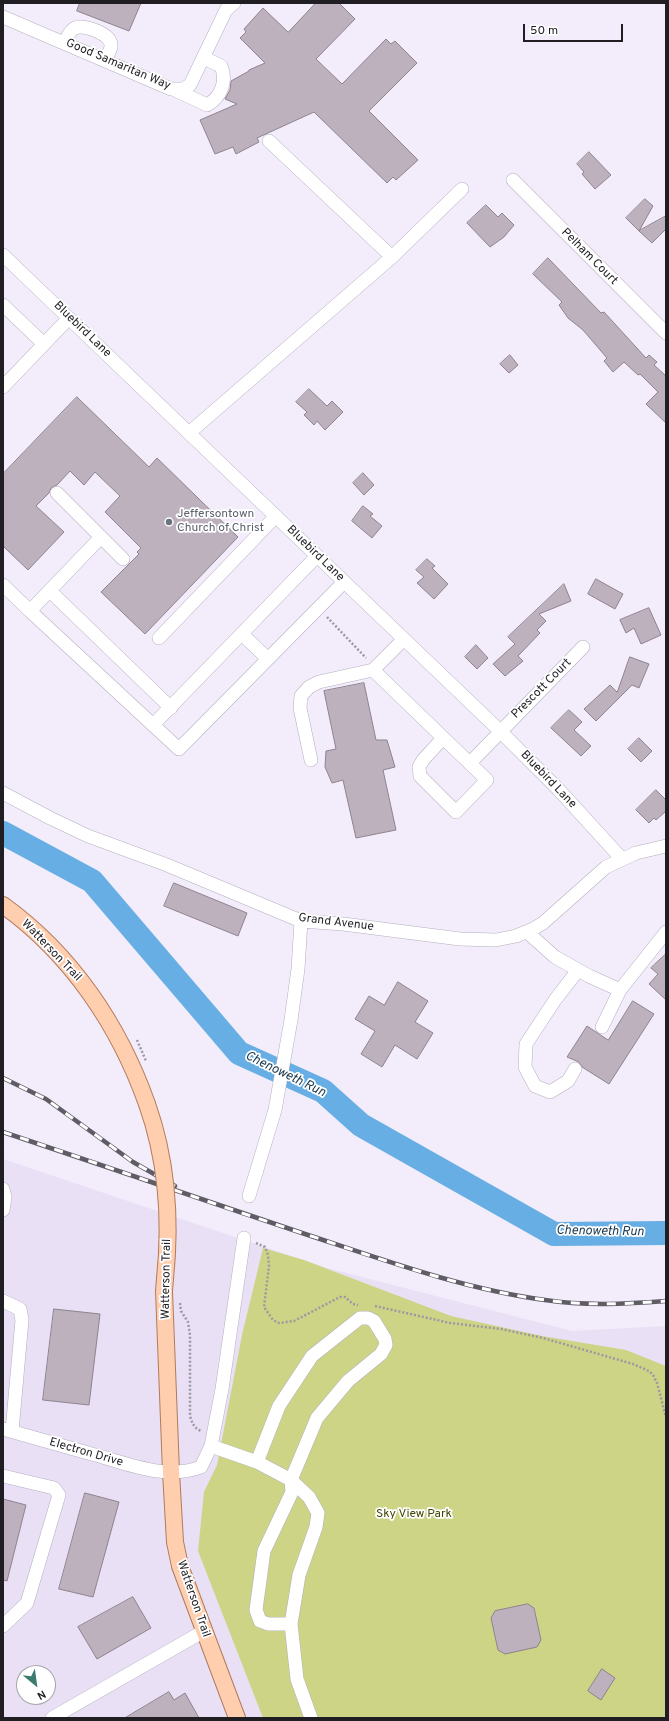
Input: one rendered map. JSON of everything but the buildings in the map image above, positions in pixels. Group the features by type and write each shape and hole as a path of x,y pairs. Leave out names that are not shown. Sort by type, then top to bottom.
{"main road":[{"name":"Watterson Trail","path":"3,905 39,935 64,960 106,1017 124,1048 147,1104 160,1149 166,1187 168,1220 168,1255 164,1291 175,1542 180,1566 237,1718"}],"street":[{"name":"Good Samaritan Way","path":"3,17 174,90 183,89 190,85 226,10 234,3"},
{"path":"64,43 75,28 83,26 104,34 109,38 111,46 105,60"},
{"path":"174,90 208,105 212,102 221,91 224,74 221,66 204,58"},
{"path":"269,141 392,257"},
{"name":"Pelham Court","path":"513,180 666,333"},
{"path":"189,433 392,257 462,188"},
{"name":"Bluebird Lane","path":"3,255 500,732 559,790 622,859"},
{"path":"3,306 44,344"},
{"path":"3,387 69,318"},
{"path":"57,493 123,559"},
{"path":"159,638 276,516"},
{"path":"30,612 101,537"},
{"path":"153,725 317,556"},
{"path":"3,585 30,612 179,749 344,582"},
{"path":"50,591 170,708"},
{"path":"242,634 268,659"},
{"path":"311,760 300,708 301,696 309,687 319,682 374,669 404,639"},
{"name":"Prescott Court","path":"470,763 583,647"},
{"path":"374,669 487,780 456,812 420,776 420,767 423,760 444,738"},
{"name":"Grand Avenue","path":"3,792 88,836 195,876 301,921 343,924 460,939 496,940 527,932 543,923 606,867 636,853 666,846"},
{"path":"249,1196 275,1110 292,1020 298,969 301,921"},
{"path":"527,932 555,957 620,990"},
{"path":"602,1027 620,990 666,932"},
{"path":"575,1068 568,1081 550,1092 535,1086 525,1067 526,1044 555,1000 578,970"},
{"path":"3,1189 5,1198 3,1210"},
{"path":"244,1238 222,1389 212,1441 291,1480 309,1497 318,1513 316,1527 300,1575 291,1624 297,1679 310,1718"},
{"path":"3,1301 20,1309 22,1320 8,1430"},
{"path":"257,1462 278,1406 312,1356 360,1318 368,1318 374,1321 385,1339 386,1345 381,1354 348,1381 317,1418 291,1480 292,1492 264,1551 256,1610 260,1622 268,1624 291,1624"},
{"name":"Electron Drive","path":"8,1430 136,1467 171,1472 192,1470 201,1467 212,1441"},
{"path":"3,1476 54,1488 59,1495 27,1603 3,1625"},
{"path":"52,1718 204,1631"}],"path":[{"path":"318,608 374,669"},
{"path":"244,1238 265,1247 268,1255 269,1266 264,1307 273,1320 279,1323 294,1321 340,1297 345,1297 353,1304 360,1305"},
{"path":"180,1299 181,1312 188,1322 190,1335 190,1416 197,1429 212,1441"},
{"path":"367,1306 382,1307 450,1323 501,1329 543,1338 633,1364 649,1371 653,1375 657,1383 666,1417"}],"shaded area":[{"path":"3,1159 327,1268 572,1331 666,1326 666,1718 3,1718"}],"green space":[{"name":"Sky View Park","path":"263,1248 304,1260 451,1316 542,1336 626,1350 666,1366 666,1718 263,1718 198,1551 204,1492 217,1465 242,1335"}],"waterway":[{"name":"Chenoweth Run","path":"3,833 92,881 239,1053 323,1091 361,1125 554,1234 666,1233"}],"railway":[{"path":"3,1078 46,1099 133,1162 175,1186"},
{"path":"3,1132 362,1253 483,1289 545,1300 575,1303 606,1304 666,1301"}],"place":[{"name":"Jeffersontown Church of Christ","path":"169,522"}]}
